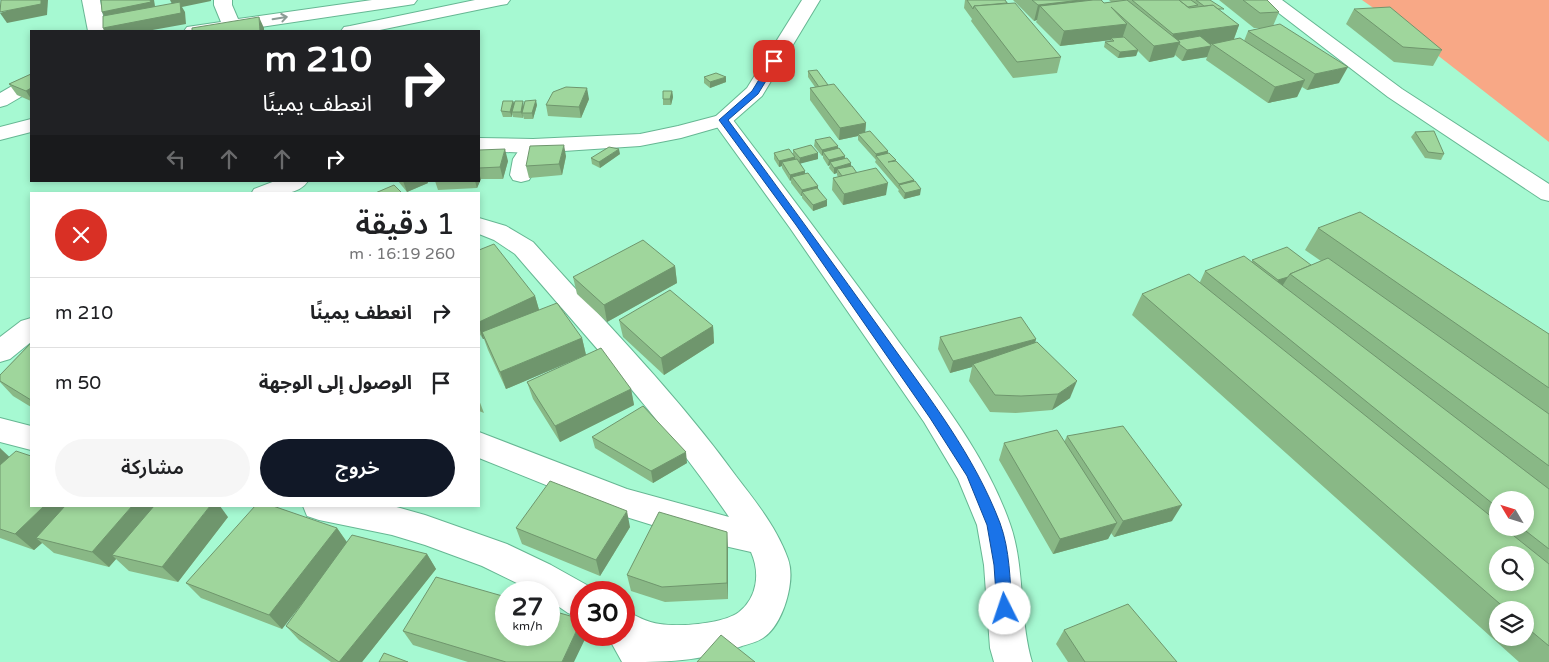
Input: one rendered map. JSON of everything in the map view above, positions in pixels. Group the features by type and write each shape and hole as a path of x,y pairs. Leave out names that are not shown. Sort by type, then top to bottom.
{"street":[{"path":"91,0 97,30"},
{"path":"223,0 223,5 232,26"},
{"path":"201,30 408,0"},
{"path":"348,30 356,26 402,15 477,0"},
{"path":"355,30 501,0"},
{"path":"480,145 533,146 640,140 689,130 723,120 755,92 811,0"},
{"path":"1271,0 1390,89 1549,194"},
{"path":"2,99 30,84"},
{"path":"723,120 799,223 934,414 972,474 994,525 1002,565 1009,648 1012,662"},
{"path":"0,134 30,124"},
{"path":"521,175 524,159 533,146"},
{"path":"267,192 294,182"},
{"path":"480,226 498,232 524,248 672,413 761,539 772,560 774,576 772,591 764,609 750,625 729,634 680,643 651,641 635,633"},
{"path":"0,352 30,329"},
{"path":"0,430 30,438"},
{"path":"480,445 623,502 707,527 761,539"},
{"path":"324,507 401,523 452,538 509,562 570,594"},
{"path":"633,646 643,662"}],"shaded area":[{"path":"1362,0 1549,0 1549,142 1409,33"}],"building":[{"path":"1,0 41,0 41,4 0,12"},
{"path":"101,0 150,0 151,2 102,12"},
{"path":"967,0 1005,0 1007,3 974,6 973,9"},
{"path":"1032,0 1081,0 1038,5"},
{"path":"1101,0 1104,3 1127,0 1180,42 1154,46 1111,7 1127,24 1064,31 1040,6"},
{"path":"1132,0 1179,0 1189,8 1213,5 1239,25 1173,34"},
{"path":"1179,0 1191,0 1198,5 1188,7"},
{"path":"1196,0 1210,0 1224,9 1218,9 1213,5 1204,6"},
{"path":"1243,0 1267,0 1279,12 1260,13"},
{"path":"180,2 181,13 103,28 103,16"},
{"path":"1015,3 1061,57 1017,62 974,6"},
{"path":"1390,7 1442,50 1403,47 1354,9"},
{"path":"259,17 260,30 192,30 192,28"},
{"path":"1280,24 1348,67 1315,74 1248,31"},
{"path":"1200,36 1211,46 1187,50 1179,44 1178,40"},
{"path":"1124,37 1138,50 1120,52 1105,42 1114,41 1111,38"},
{"path":"1240,38 1305,80 1275,87 1212,44"},
{"path":"817,70 828,85 819,87 808,71"},
{"path":"716,73 726,77 710,82 704,77"},
{"path":"30,74 30,89 26,91 9,84"},
{"path":"834,84 866,123 840,128 810,88"},
{"path":"566,87 587,88 579,107 546,105 553,92"},
{"path":"663,91 672,91 670,99 663,99"},
{"path":"536,100 532,113 522,113 525,101"},
{"path":"503,101 513,101 510,112 501,111"},
{"path":"515,101 523,101 521,112 512,112"},
{"path":"870,131 888,151 876,154 858,134"},
{"path":"1434,131 1444,154 1428,152 1415,132"},
{"path":"830,137 838,146 822,150 815,140"},
{"path":"564,145 559,164 526,166 530,146"},
{"path":"811,145 818,153 800,158 793,150"},
{"path":"609,147 619,149 599,162 591,158"},
{"path":"839,148 845,156 829,160 823,152"},
{"path":"505,149 500,167 480,168 480,150"},
{"path":"789,149 795,157 779,161 774,153"},
{"path":"889,153 896,160 888,162 896,161 914,180 899,184 876,156"},
{"path":"847,158 851,163 834,168 830,162"},
{"path":"797,159 805,171 790,175 782,162"},
{"path":"852,166 857,173 842,176 837,169"},
{"path":"876,168 888,183 844,194 833,178"},
{"path":"808,173 818,186 802,190 792,177"},
{"path":"915,181 921,189 905,193 899,185"},
{"path":"394,185 401,192 378,192"},
{"path":"817,188 827,200 813,205 802,192"},
{"path":"1360,212 1549,334 1549,388 1318,228"},
{"path":"643,240 675,266 604,305 573,277"},
{"path":"494,244 535,296 480,322 480,250"},
{"path":"1287,247 1311,265 1278,280 1252,260"},
{"path":"1244,256 1549,489 1549,549 1532,536 1534,536 1534,491 1489,491 1489,501 1205,271"},
{"path":"1328,258 1549,414 1549,466 1290,274"},
{"path":"1189,274 1489,515 1489,536 1514,536 1526,546 1489,546 1489,591 1534,591 1534,552 1549,564 1549,646 1534,634 1534,601 1497,601 1142,294"},
{"path":"670,290 713,326 661,358 619,320"},
{"path":"557,303 582,338 500,372 482,332"},
{"path":"1021,317 1036,339 953,361 940,337"},
{"path":"1037,342 1077,381 1058,394 995,395 973,364"},
{"path":"30,344 30,399 0,381 0,375"},
{"path":"601,348 631,389 555,426 527,382"},
{"path":"643,406 686,452 651,471 592,437"},
{"path":"1123,426 1182,505 1123,521 1067,436"},
{"path":"1057,430 1117,523 1060,539 1004,443"},
{"path":"16,451 30,456 30,507 43,507 15,534 0,529 0,465"},
{"path":"550,481 627,511 596,560 516,528"},
{"path":"64,507 131,507 92,552 36,538"},
{"path":"153,507 209,507 162,567 112,555"},
{"path":"254,507 276,507 337,528 269,615 186,583"},
{"path":"659,512 727,532 727,583 662,587 627,575"},
{"path":"352,535 427,554 339,662 286,626"},
{"path":"436,577 495,594 495,646 560,646 560,613 570,616 570,645 562,662 506,662 403,631"},
{"path":"1128,604 1177,662 1085,662 1064,630"},
{"path":"721,635 755,662 697,662"},
{"path":"384,653 408,662 379,662"}],"route":[{"path":"774,61 755,92 723,120 799,223 934,414 972,474 984,497 994,525 1002,565 1005,609"}]}
